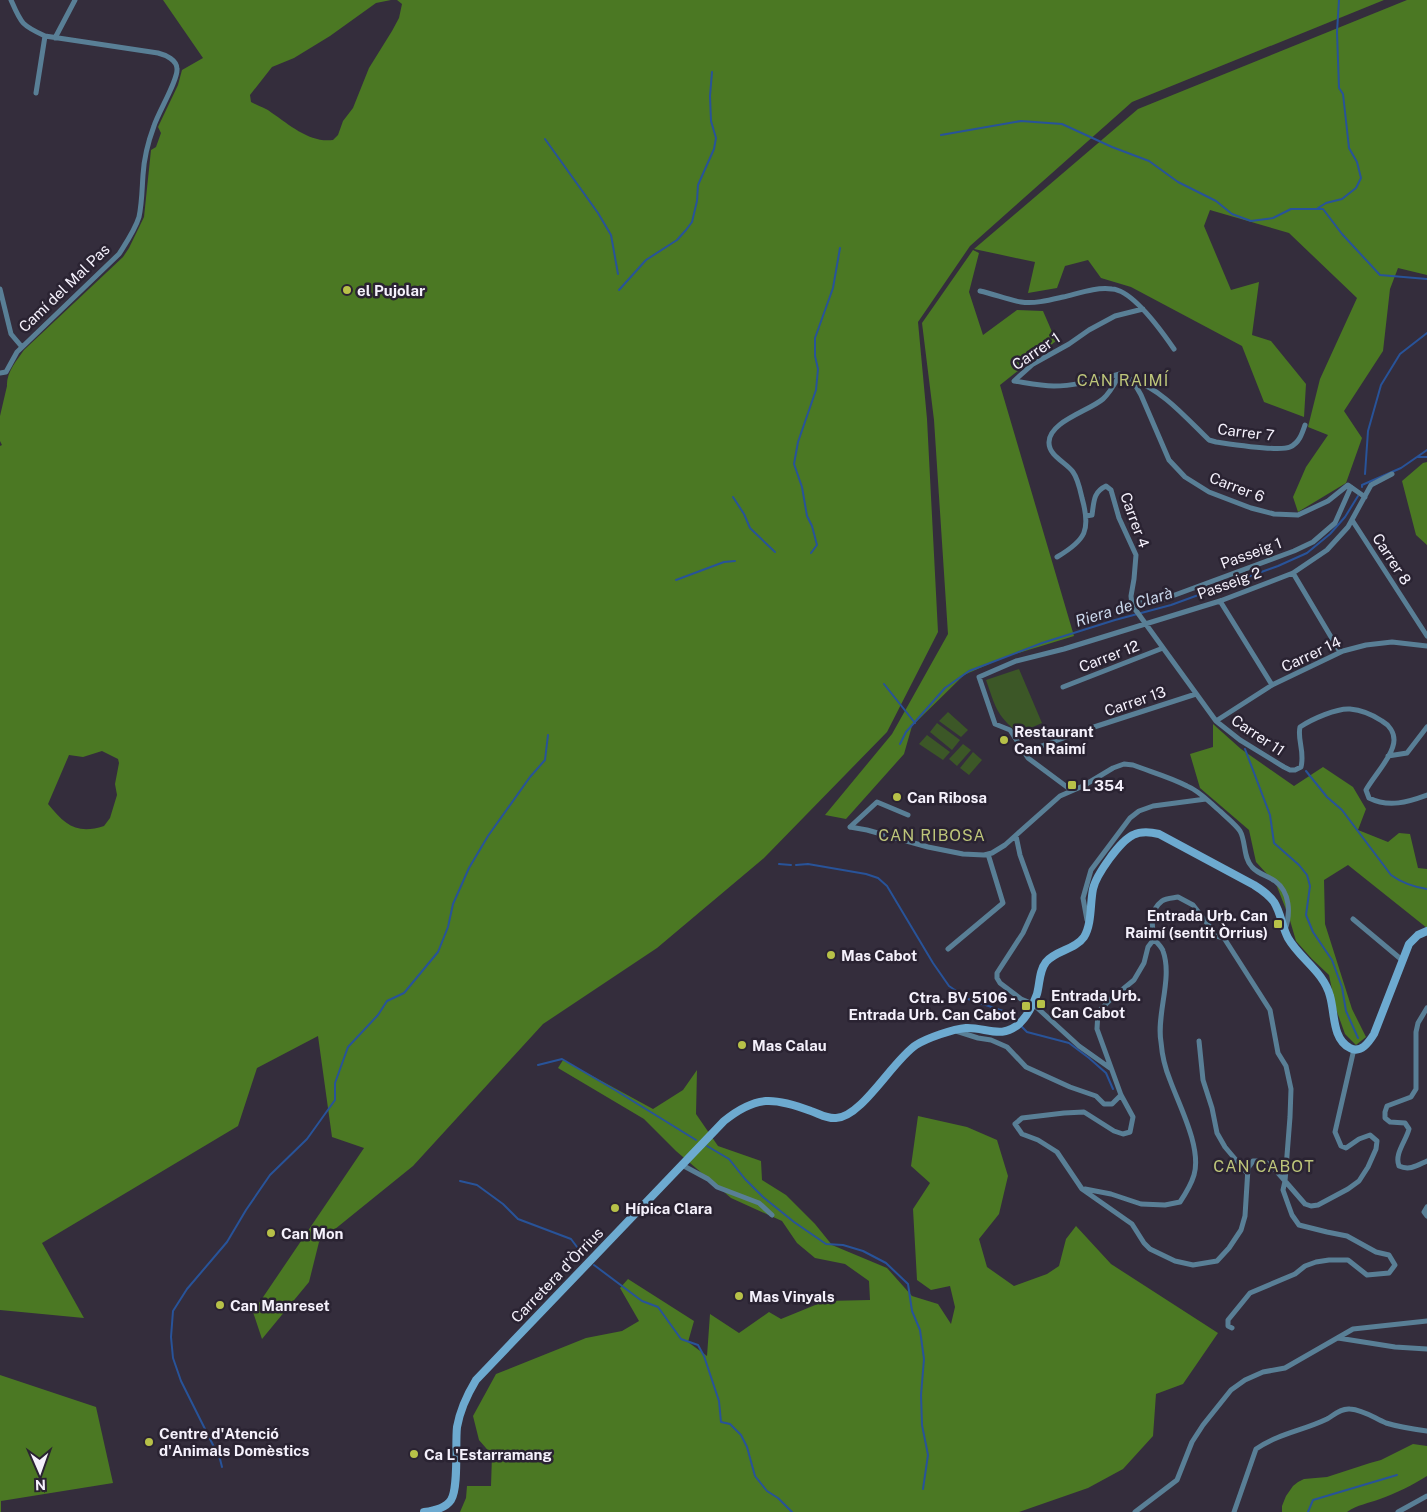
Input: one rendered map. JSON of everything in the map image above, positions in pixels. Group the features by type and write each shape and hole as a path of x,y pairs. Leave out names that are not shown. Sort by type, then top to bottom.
{"street":[{"name":"Camí del Mal Pas","path":"0,373 6,372 10,362 22,346 119,254 126,243 138,219 141,208 144,167 149,140 157,117 172,87 177,70 170,58 158,53 45,36 20,22 11,0"},
{"path":"55,38 76,0"},
{"path":"36,93 45,36"},
{"path":"980,291 1022,302 1045,301 1095,289 1115,288 1130,296 1143,309 1161,329 1174,349"},
{"path":"0,289 11,334 22,346"},
{"name":"Carrer 1","path":"1120,374 1080,383 1055,386 1014,381 1033,364 1069,344 1089,330 1115,316 1143,309"},
{"path":"1057,557 1072,549 1081,539 1086,530 1086,516 1085,507 1073,471 1053,454 1049,444 1052,432 1057,426 1090,408 1102,399 1111,391 1120,374 1133,381"},
{"name":"Carrer 7","path":"1133,381 1142,383 1174,404 1209,440 1216,442 1279,449 1290,447 1300,440 1305,425"},
{"name":"Carrer 6","path":"1133,381 1169,460 1185,477 1209,492 1274,514 1298,515 1328,501 1348,485 1351,487"},
{"name":"Passeig 2","path":"1025,752 1010,730 995,724 979,677 1016,662 1220,601 1293,573 1327,550 1348,527 1371,485 1392,474"},
{"name":"Carrer 4","path":"1086,516 1092,515 1095,497 1099,489 1106,486 1111,490 1119,518 1136,555 1131,596 1132,604"},
{"path":"1351,487 1365,497"},
{"name":"Passeig 1","path":"1132,604 1164,598 1294,551 1313,542 1335,523 1351,487"},
{"name":"Carrer 8","path":"1352,520 1427,636"},
{"path":"1293,573 1340,652"},
{"path":"1220,601 1272,685"},
{"name":"Carrer 11","path":"1132,604 1216,721 1240,740 1284,767 1295,770 1301,767 1303,753 1299,732 1300,727 1318,717 1350,708 1375,716 1392,730 1394,740 1391,751 1366,790 1369,798 1393,804 1408,802 1427,795"},
{"name":"Carrer 14","path":"1216,721 1272,685 1340,652 1366,645 1392,642 1427,646"},
{"name":"Carrer 12","path":"1063,687 1163,648"},
{"name":"Carrer 13","path":"1025,752 1091,728 1196,694"},
{"path":"1388,756 1407,753 1427,727"},
{"path":"1025,752 1028,758 1036,765 1071,790"},
{"path":"908,815 877,802 850,827 963,854 974,856 988,854 1005,845 1060,796 1083,786 1113,768 1124,764 1133,765 1189,786 1240,831 1251,867 1284,890 1288,902 1288,922 1285,931"},
{"path":"1088,923 1083,898 1092,870 1130,818 1139,811 1153,806 1206,799"},
{"name":"Carretera d'Òrrius","path":"424,1512 442,1508 451,1500 455,1485 459,1417 466,1396 476,1380 724,1121 750,1104 767,1101 788,1103 835,1119 846,1116 864,1100 894,1066 915,1046 924,1041 963,1028 996,1033 1013,1028 1023,1020 1033,1004 1045,963 1056,954 1079,942 1083,937 1088,923 1093,886 1102,869 1128,839 1137,834 1159,834 1261,889 1275,903 1285,931 1293,945 1328,988 1338,1034 1344,1043 1354,1049"},
{"path":"1016,836 1020,855 1034,894 1034,910 1023,933 997,973 997,978 1000,983 1021,999 1033,1004 1079,1046 1110,1069"},
{"path":"948,949 1003,903 988,854"},
{"path":"1082,1189 1111,1194 1141,1204 1164,1205 1180,1202 1195,1174 1196,1160 1190,1132 1179,1100 1169,1079 1160,1041 1167,965 1163,949 1154,939 1152,925 1153,912 1163,900 1178,897 1193,905 1210,927 1212,935 1224,938 1270,1010 1278,1053 1286,1066 1291,1089 1283,1190 1292,1215 1299,1225 1347,1236 1376,1252 1389,1256 1395,1265 1389,1273 1367,1275 1348,1260 1329,1260 1305,1266 1295,1274 1250,1293 1228,1320 1228,1326 1232,1328"},
{"path":"1353,918 1402,960"},
{"path":"1154,939 1148,947 1144,963 1134,980 1111,998 1098,1012 1097,1029 1110,1069 1133,1117 1130,1132 1123,1134 1084,1112 1022,1118 1015,1124 1022,1134 1038,1140 1057,1152 1082,1189 1132,1224 1150,1249 1175,1261 1193,1265 1217,1261 1229,1248 1241,1230 1245,1216 1247,1173 1253,1161 1263,1161 1272,1166 1306,1204 1311,1206 1318,1206 1359,1181 1368,1167 1376,1149 1377,1141 1370,1136 1359,1139 1346,1148 1341,1146 1335,1132 1354,1049 1365,1046 1374,1034 1402,960 1413,939 1422,932 1427,931"},
{"path":"1427,1008 1418,1023 1416,1032 1416,1089 1412,1097 1387,1106 1385,1112 1385,1118 1390,1122 1405,1123 1409,1129 1398,1156 1399,1166 1411,1168 1427,1161"},
{"path":"956,1030 978,1038 991,1040 1007,1047 1026,1067 1070,1087 1096,1096 1104,1104 1112,1104 1121,1095"},
{"path":"1199,1041 1203,1080 1212,1108 1217,1133 1225,1147 1247,1173"},
{"path":"682,1165 708,1179 717,1187 758,1203 772,1215"},
{"path":"1427,1207 1424,1212 1427,1216"},
{"path":"1135,1512 1177,1480 1192,1442 1202,1425 1231,1390 1245,1380 1263,1372 1285,1368 1352,1329 1427,1322"},
{"path":"1338,1338 1427,1350"},
{"path":"1234,1512 1256,1449 1282,1435 1308,1428 1348,1408 1361,1410 1386,1422 1427,1431"},
{"path":"1398,1512 1427,1496"}],"green space":[{"path":"163,0 391,0 376,3 330,36 294,58 272,67 250,95 251,102 301,132 316,139 333,140 338,135 343,121 353,108 369,68 399,18 402,4 397,0 1384,0 1132,102 970,246 918,322 927,419 938,632 887,732 764,858 657,948 543,1024 413,1166 319,1242 309,1282 262,1339 253,1312 364,1148 332,1137 318,1036 257,1068 238,1126 42,1243 84,1318 0,1310 0,446 2,445 0,441 0,416 8,376 24,350 123,257 129,248 144,217 151,150 156,147 161,133 158,127 178,85 182,70 203,58","holes":["102,751 118,759 115,784 117,795 110,818 104,826 95,829 79,829 66,823 48,804 69,755 83,757"]},
{"path":"1407,0 1427,0 1427,275 1398,268 1390,289 1383,351 1344,411 1362,438 1346,483 1298,512 1293,497 1306,467 1328,435 1308,427 1320,379 1357,298 1289,233 1210,210 1204,226 1231,290 1259,282 1252,335 1271,341 1306,384 1304,417 1264,402 1242,346 1131,287 1101,278 1088,260 1065,266 1057,288 1028,293 1035,262 974,249 1138,109"},
{"path":"973,250 979,253 969,292 983,335 1017,310 1043,311 1056,341 1000,385 1074,636 1005,657 964,675 912,726 904,754 846,819 825,815 892,734 948,634 934,420 922,323"},
{"path":"1427,462 1427,545 1416,535 1402,481 1423,463"},
{"path":"1019,669 1042,723 1019,733 1005,721 997,709 986,680"},
{"path":"948,712 968,730 961,737 939,721"},
{"path":"937,723 960,740 952,750 930,732"},
{"path":"1213,724 1241,749 1294,786 1323,767 1353,787 1366,809 1358,830 1388,842 1399,833 1410,834 1418,868 1427,869 1427,928 1348,865 1324,880 1325,924 1352,1009 1366,1037 1356,1045 1345,1034 1336,1009 1329,975 1296,941 1276,884 1256,862 1249,830 1200,788 1190,754 1213,747"},
{"path":"927,735 950,752 943,760 919,744"},
{"path":"963,744 971,750 957,766 949,759"},
{"path":"973,752 982,760 969,775 960,768"},
{"path":"563,1060 653,1109 683,1090 697,1070 696,1114 718,1146 761,1161 762,1180 786,1195 815,1224 832,1245 887,1268 912,1296 938,1304 951,1324 955,1307 950,1286 931,1290 917,1280 913,1209 930,1183 911,1166 918,1116 967,1127 997,1140 1008,1176 999,1214 979,1239 987,1267 1014,1286 1047,1274 1059,1266 1066,1239 1076,1226 1111,1264 1218,1333 1183,1384 1156,1394 1153,1436 1123,1469 1088,1488 1019,1512 460,1512 466,1498 467,1486 491,1486 492,1455 479,1440 473,1416 496,1374 586,1338 622,1331 639,1321 620,1288 628,1279 694,1321 688,1342 707,1356 710,1314 739,1333 769,1312 781,1319 825,1301 870,1300 869,1281 845,1264 815,1258 797,1243 782,1221 731,1198 676,1151 644,1119 558,1068"},
{"path":"0,1375 96,1407 113,1483 1,1501 0,1512"},
{"path":"1413,1444 1427,1446 1427,1476 1410,1486 1347,1512 1282,1512 1286,1496 1298,1482 1304,1479 1327,1477 1381,1460"}],"waterway":[{"path":"1318,208 1326,203 1342,199 1356,188 1361,178 1357,162 1349,148 1343,94 1339,88 1337,32 1339,0"},
{"path":"619,290 646,260 677,240 692,222 697,201 698,185 714,149 716,138 711,121 710,96 712,72"},
{"path":"941,135 1021,121 1062,124 1112,147 1149,161 1178,182 1216,201 1232,214 1251,221 1273,218 1291,209 1323,209 1342,234 1380,275 1427,279"},
{"path":"545,139 598,213 611,235 618,274"},
{"path":"811,553 817,545 807,516 802,487 794,464 798,442 816,390 818,369 815,356 815,338 833,288 840,248"},
{"path":"1365,474 1368,431 1381,385 1400,354 1427,333"},
{"name":"Riera de Clarà","path":"1362,487 1362,485 1401,468 1427,450"},
{"name":"Riera de Clarà","path":"1417,457 1427,457"},
{"name":"Riera de Clarà","path":"900,744 906,732 945,688 969,671 1042,643 1171,605 1278,566 1307,553 1330,534 1345,517 1358,496"},
{"path":"733,497 750,528 775,552"},
{"path":"676,580 724,562 735,561"},
{"path":"884,684 915,723"},
{"path":"222,1467 220,1459 181,1381 173,1358 171,1337 173,1311 187,1289 227,1242 270,1175 307,1139 335,1100 335,1083 348,1047 378,1015 387,1001 404,993 438,952 448,927 453,904 469,868 488,836 530,777 545,760 548,735"},
{"path":"1245,749 1270,815 1274,843 1299,865 1307,875 1310,886 1306,915 1313,932 1332,960 1342,987 1346,1011 1358,1038"},
{"path":"1306,771 1327,797 1342,810 1391,875 1408,884 1427,889"},
{"path":"779,864 791,865"},
{"path":"796,865 808,864 866,874 878,878 887,886 949,986 968,999 1012,1014 1015,1019"},
{"path":"1022,1027 1027,1032 1069,1043 1106,1073 1113,1089"},
{"path":"538,1065 562,1059 696,1140"},
{"path":"707,1146 729,1159 763,1197 794,1222 826,1244 843,1245 863,1251 886,1263 908,1284 912,1311 920,1330 924,1359 921,1395 922,1425 928,1455 923,1489"},
{"path":"460,1181 477,1185 503,1204 518,1219 571,1239 583,1255"},
{"path":"594,1265 642,1301 658,1307 681,1339 698,1345 704,1356 719,1401 721,1422 730,1424 741,1435 747,1447 755,1476 767,1491 778,1498 792,1512"},
{"path":"1308,1512 1313,1500 1397,1475"}],"place":[{"name":"el Pujolar","path":"347,290"},
{"name":"Restaurant Can Raimí","path":"1004,740"},
{"name":"L 354","path":"1072,785"},
{"name":"Can Ribosa","path":"897,797"},
{"name":"Entrada Urb. Can Raimí (sentit Òrrius)","path":"1278,924"},
{"name":"Mas Cabot","path":"831,955"},
{"name":"Entrada Urb. Can Cabot","path":"1041,1004"},
{"name":"Ctra. BV 5106 - Entrada Urb. Can Cabot","path":"1026,1006"},
{"name":"Mas Calau","path":"742,1045"},
{"name":"Hípica Clara","path":"615,1208"},
{"name":"Can Mon","path":"271,1233"},
{"name":"Mas Vinyals","path":"739,1296"},
{"name":"Can Manreset","path":"220,1305"},
{"name":"Centre d'Atenció d'Animals Domèstics","path":"149,1442"},
{"name":"Ca L'Estarramang","path":"414,1454"}],"district":[{"name":"CAN RAIMÍ","path":"1123,380"},
{"name":"CAN RIBOSA","path":"932,835"},
{"name":"CAN CABOT","path":"1264,1166"}]}
